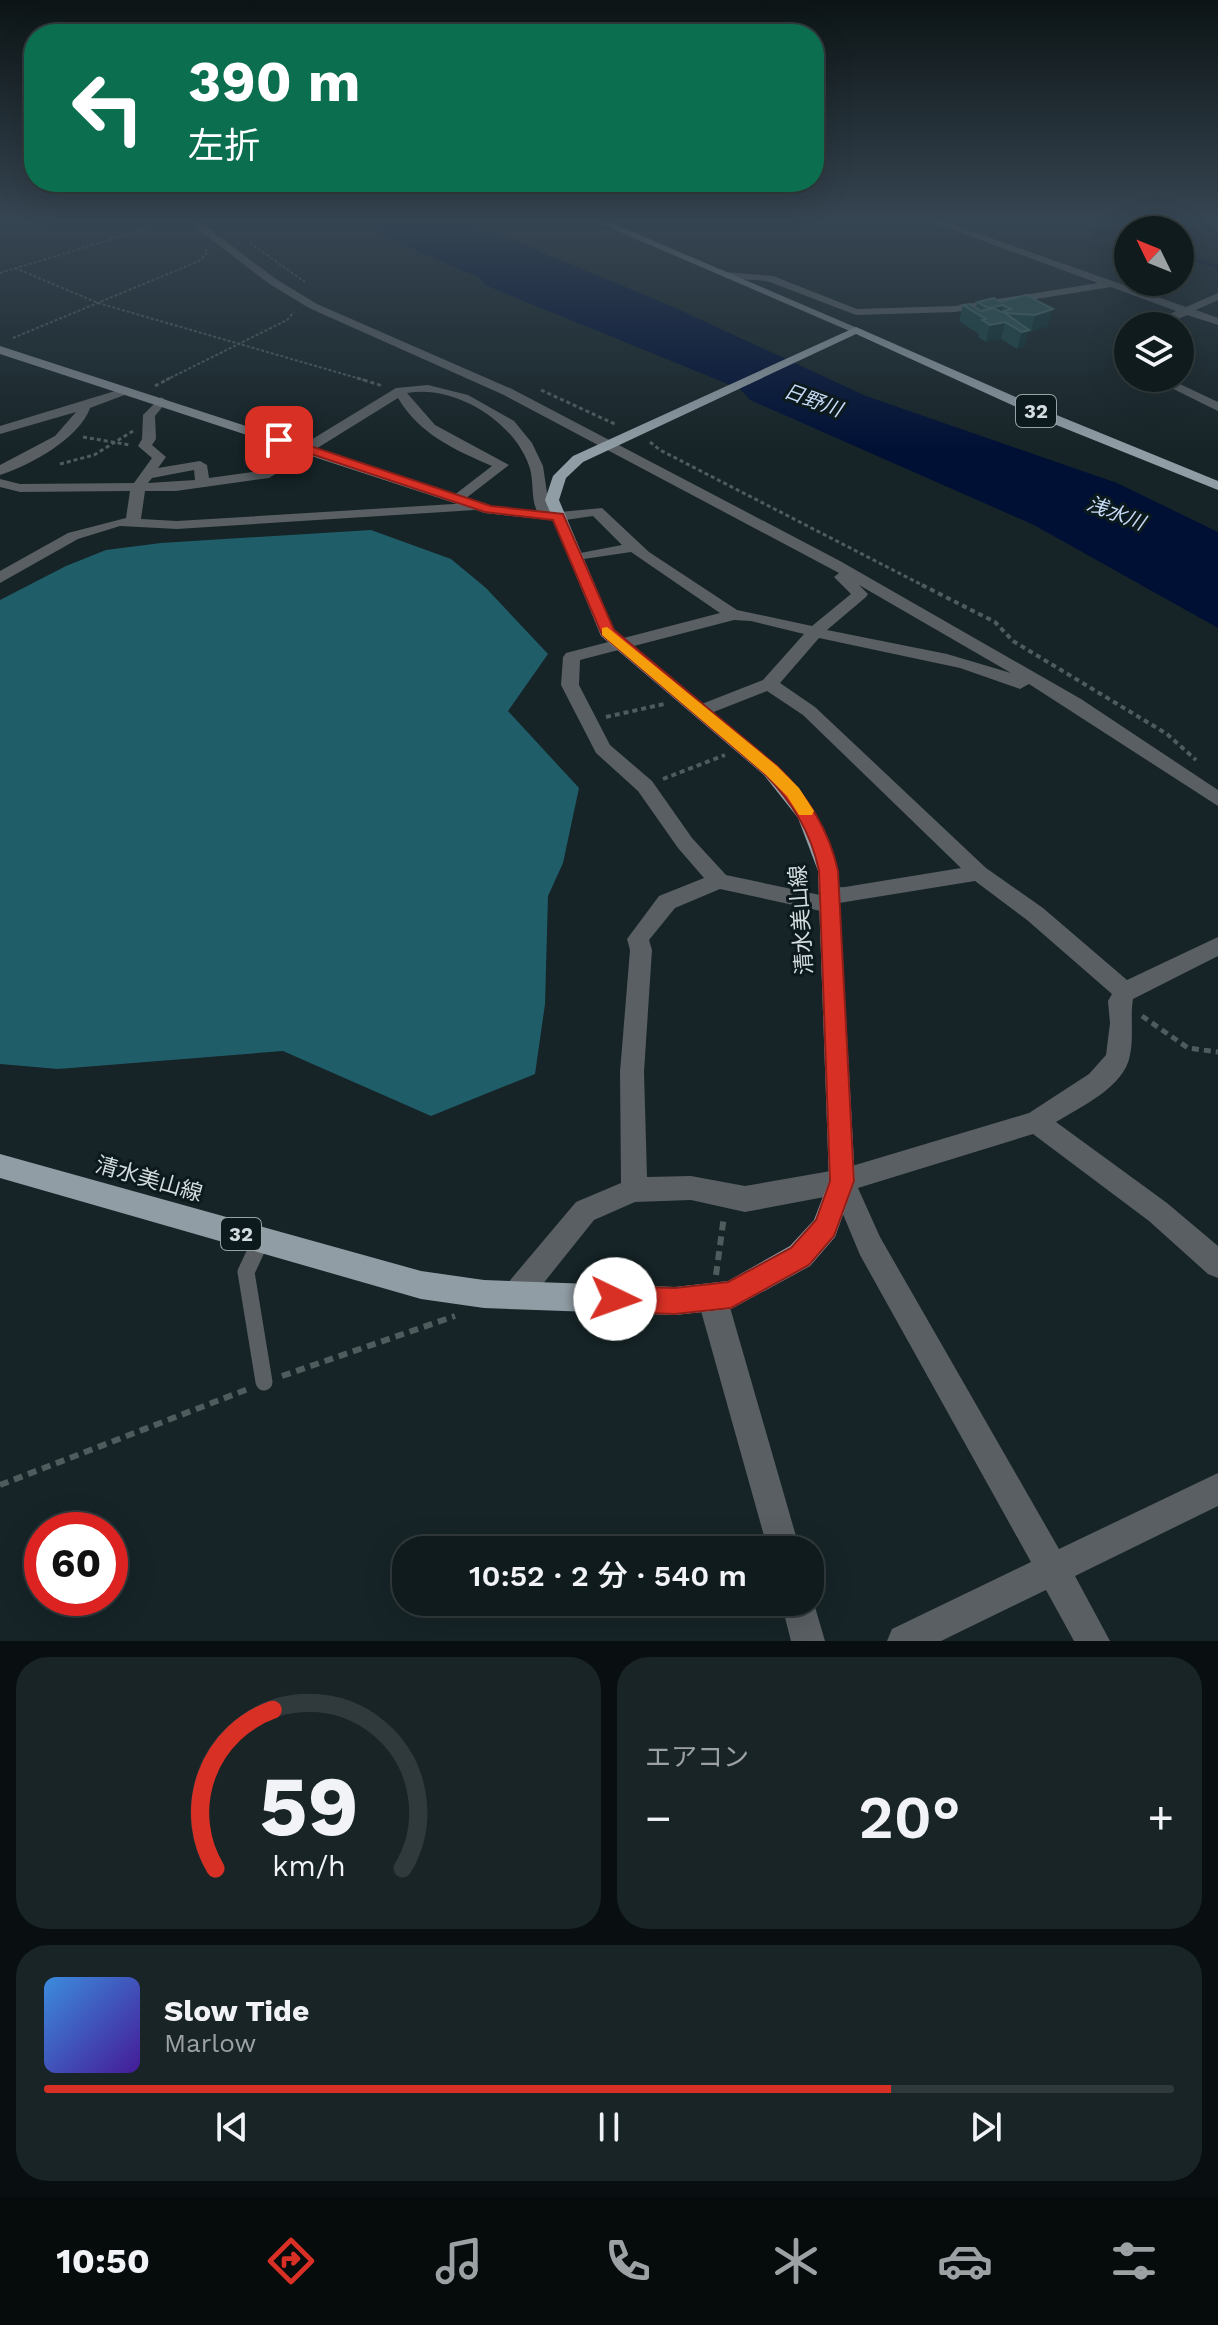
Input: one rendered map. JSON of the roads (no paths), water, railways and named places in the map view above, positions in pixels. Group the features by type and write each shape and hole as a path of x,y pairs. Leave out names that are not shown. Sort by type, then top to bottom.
{"main road":[{"name":"清水美山線","path":"0,1166 421,1285 484,1294 675,1301 731,1295 800,1256 825,1228 842,1181 830,900 822,842 793,792 771,770 619,646 599,618 552,500 554,485 563,471 578,459 856,330"},
{"name":"32","path":"856,330 1054,419 1218,486"}],"street":[{"path":"298,297 612,443 835,564 1075,703 1218,799"},
{"path":"777,297 856,330"},
{"path":"817,297 856,312 955,309 1033,297"},
{"path":"1148,297 1218,322"},
{"path":"1189,311 1217,297"},
{"path":"0,350 480,506 516,515 558,517 597,511 634,547 733,615"},
{"path":"0,483 20,488 138,487 264,475 406,388 458,395 497,415 518,432 541,480 539,495 542,508 558,517"},
{"path":"400,391 410,412 442,439 502,465 456,499"},
{"path":"1186,392 1218,407"},
{"path":"0,430 47,414 84,409 134,393"},
{"path":"133,522 138,487 159,457 145,446 149,439 149,415 161,401"},
{"path":"0,471 69,434 79,423 84,409"},
{"path":"0,414 16,424"},
{"path":"148,474 200,465 203,483"},
{"path":"0,578 73,536 119,522 177,525 480,506"},
{"path":"575,558 634,547"},
{"path":"700,711 769,684 816,631 860,594 837,572 835,564"},
{"path":"719,881 685,843 645,786 603,749 570,685 572,657 733,615 751,616 1003,675 1060,704 1075,703"},
{"path":"516,1295 585,1211 634,1190 691,1188 745,1199 842,1181 1036,1122 1098,1082 1118,1059 1123,996 1035,914 979,873 809,711 769,684"},
{"path":"1199,784 1201,793 1218,812"},
{"path":"634,1190 632,1072 641,950 638,939 667,902 719,881 830,900 979,873"},
{"path":"1123,996 1218,946"},
{"path":"1036,1122 1158,1212 1218,1264"},
{"path":"842,1181 870,1246 1093,1641"},
{"path":"713,1297 780,1536"},
{"path":"904,1641 1218,1489"},
{"path":"802,1616 808,1641"}],"lane":[{"path":"261,1240 246,1272 264,1382"}],"water":[{"path":"513,297 649,297 866,396 1117,483 1218,532 1218,628 1034,525 750,400 740,389"}],"water label":[{"name":"日野川","path":"813,400"},
{"name":"浅水川","path":"1116,513"}]}
